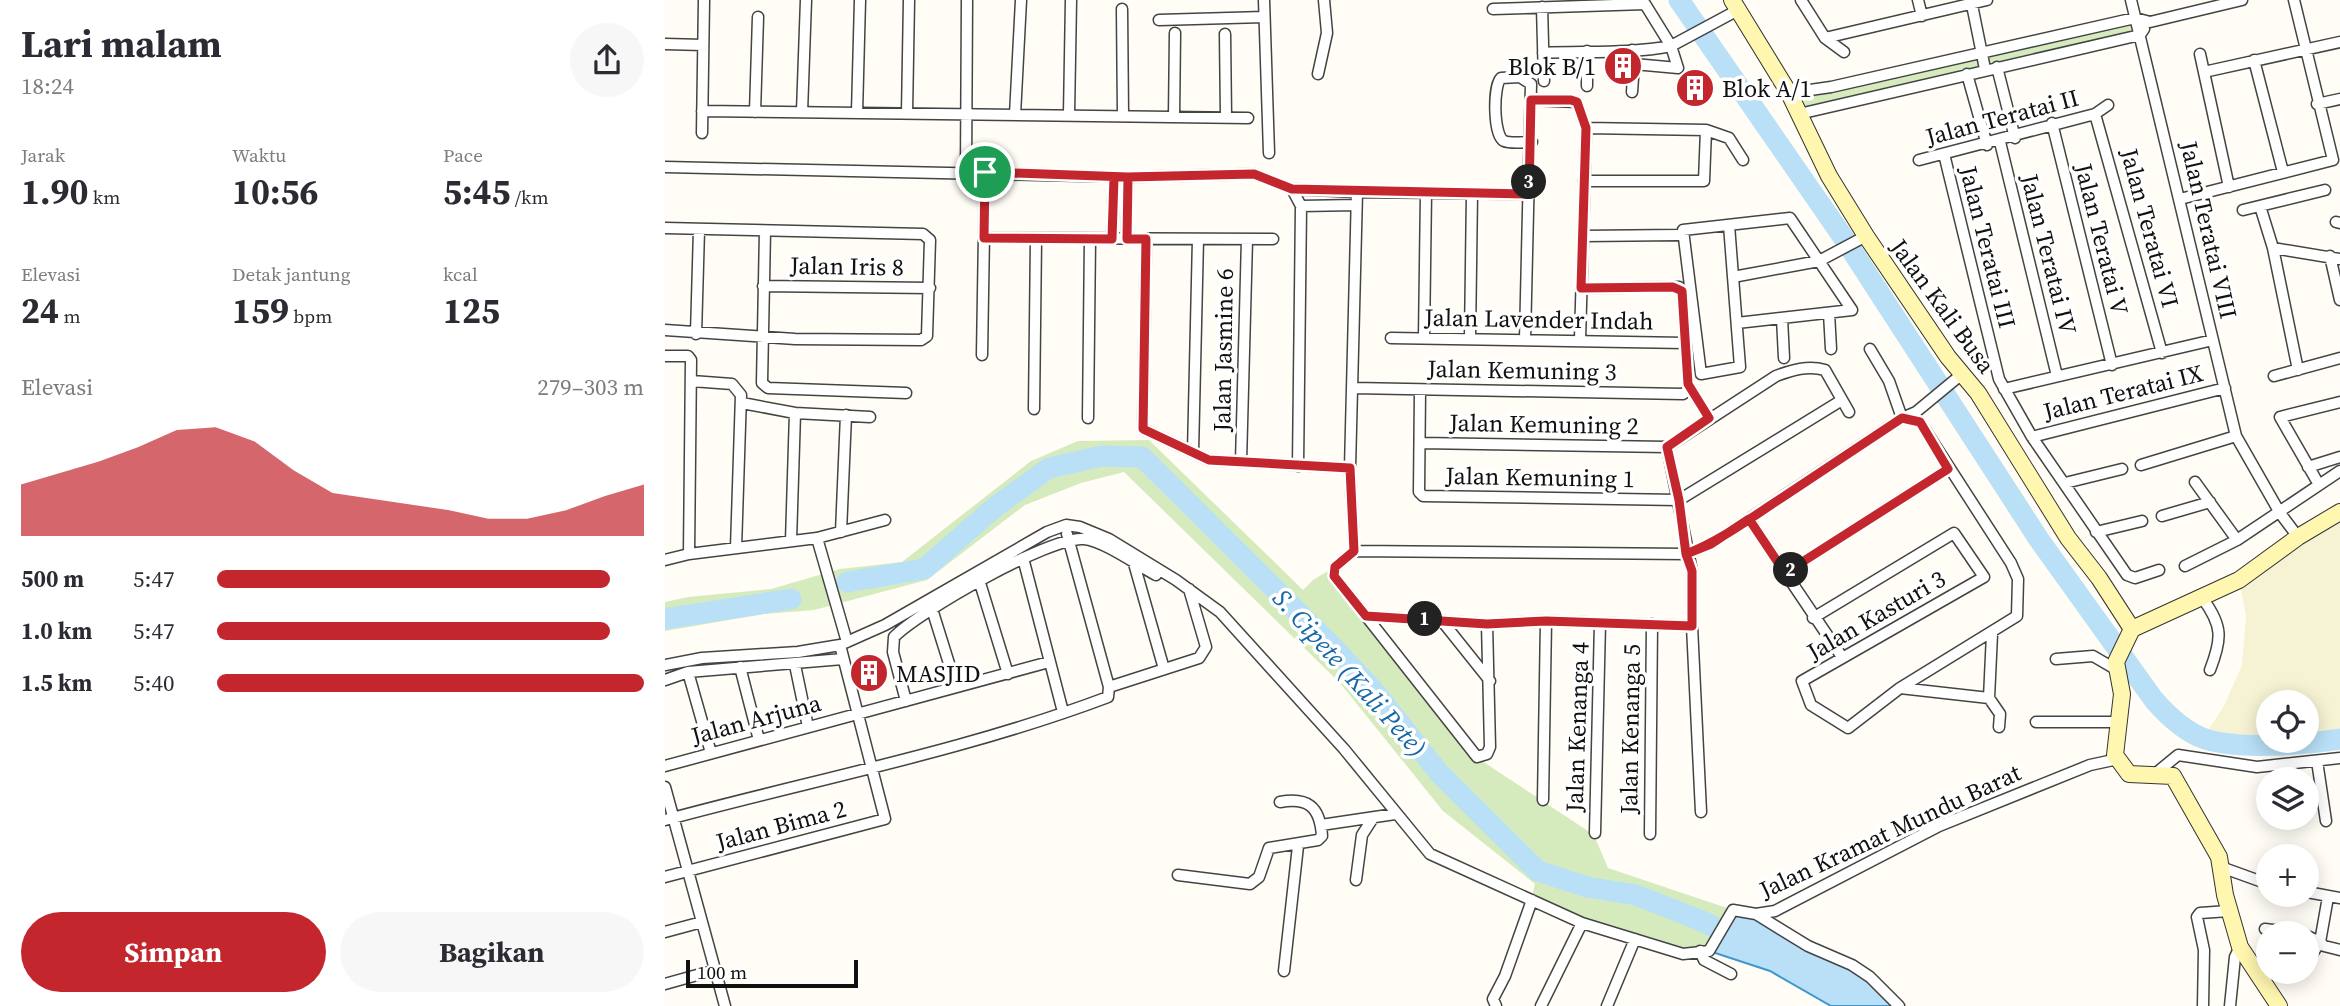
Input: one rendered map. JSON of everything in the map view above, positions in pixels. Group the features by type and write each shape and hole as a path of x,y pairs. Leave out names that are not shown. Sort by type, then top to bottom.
{"street":[{"path":"702,133 703,0"},
{"path":"802,112 806,0"},
{"path":"857,113 860,0"},
{"path":"907,113 909,0"},
{"path":"966,172 967,0"},
{"path":"1016,115 1021,0"},
{"path":"1069,115 1071,0"},
{"path":"1264,0 1269,153"},
{"path":"1318,74 1327,33 1324,0"},
{"path":"1801,0 1825,38 1844,52"},
{"path":"1918,0 1922,16"},
{"path":"1825,38 1922,16 1971,1 1987,0"},
{"name":"Jalan Teratai VIII","path":"2131,0 2236,436 2280,513 2298,537"},
{"path":"1789,93 1831,87 2135,18 2150,22 2242,0"},
{"path":"2180,199 2336,158 2318,104 2294,0"},
{"path":"1971,1 1985,69"},
{"path":"1493,9 1646,4 1671,46 1678,68 1634,64"},
{"path":"1543,53 1671,46 1717,24 1735,5"},
{"name":"Jalan Kali Busa","path":"1735,5 1789,93 1829,176 1866,236 1977,393 2068,538 2099,578 2132,629"},
{"path":"1542,7 1544,81"},
{"path":"1122,9 1123,116"},
{"path":"755,112 758,17"},
{"path":"1159,20 1264,17"},
{"path":"1799,114 2140,35 2150,22"},
{"path":"1174,117 1175,33"},
{"path":"1225,34 1226,117"},
{"path":"2204,72 2340,42"},
{"path":"665,44 703,45"},
{"path":"1632,50 1632,92"},
{"path":"1587,51 1587,86"},
{"path":"2200,54 2229,187"},
{"path":"2254,60 2283,172"},
{"path":"1997,67 2015,138"},
{"path":"1967,74 1987,145"},
{"path":"1525,339 1532,142 1531,100 1528,79 1505,77 1497,82 1497,134 1502,140 1510,142 1532,142"},
{"path":"2318,104 2340,99"},
{"path":"1531,100 1577,102 1586,128 1580,340"},
{"path":"2095,114 2108,105"},
{"path":"702,111 1248,117"},
{"name":"Jalan Teratai II","path":"1919,160 2000,142 2052,123 2095,114"},
{"name":"Jalan Teratai VI","path":"2095,114 2162,353"},
{"name":"Jalan Teratai V","path":"2052,123 2112,365"},
{"path":"1586,128 1706,130 1729,138 1743,160"},
{"path":"1584,181 1704,181 1706,130"},
{"name":"Jalan Teratai IV","path":"2000,142 2057,376"},
{"name":"Jalan Teratai III","path":"1944,154 1999,379 2004,389 2032,438 2130,578 2159,570"},
{"path":"665,167 985,172 1114,177 1254,174 1292,189 1529,194"},
{"path":"982,355 985,172"},
{"path":"1112,239 1114,177"},
{"path":"1127,239 1128,177"},
{"path":"1292,189 1301,205 1298,466"},
{"path":"2243,210 2325,190"},
{"path":"1354,551 1350,468 1357,192"},
{"path":"1423,338 1426,193"},
{"path":"1470,338 1472,193"},
{"path":"1301,205 1356,205"},
{"path":"2260,206 2273,248 2298,370"},
{"path":"1729,225 1740,367 1701,374 1683,230 1790,218 1852,310 1737,323"},
{"path":"665,228 928,235 930,288 924,340 795,339 665,330"},
{"path":"696,334 699,230"},
{"path":"765,231 762,383 768,388 906,393"},
{"path":"1583,236 1678,235"},
{"path":"1733,277 1819,261 1866,236"},
{"path":"984,238 1273,239"},
{"path":"1034,410 1036,239"},
{"path":"1088,418 1090,239"},
{"path":"1146,239 1141,424 1147,432 1179,444 1209,460 1350,468"},
{"path":"1193,453 1198,239"},
{"name":"Jalan Jasmine 6","path":"1241,462 1247,239"},
{"path":"2273,248 2335,258 2340,300"},
{"name":"Jalan Iris 8","path":"763,286 930,288"},
{"path":"1581,288 1679,287 1683,295 1690,389 1709,418"},
{"path":"1829,313 1831,349"},
{"path":"1782,318 1784,358"},
{"name":"Jalan Lavender Indah","path":"1391,338 1685,343"},
{"path":"2004,389 2213,340"},
{"path":"1870,349 1889,381 1902,418"},
{"path":"665,356 690,358 692,381 689,554"},
{"path":"2274,376 2340,358"},
{"path":"1701,812 1692,571 1686,554 1679,500 1667,447 1776,376 1814,367 1825,370 1849,412"},
{"path":"1487,624 1490,747 1487,754 1476,757 1334,576 1335,567 1354,551 1686,554 1711,544 1902,418 1916,412 1962,374"},
{"path":"692,381 732,384 742,403 736,548"},
{"name":"Jalan Kemuning 3","path":"1353,388 1683,394 1690,389"},
{"name":"Jalan Teratai IX","path":"2032,438 2225,388"},
{"name":"Jalan Kemuning 1","path":"1420,390 1419,492 1423,496 1679,500"},
{"path":"1679,500 1842,400"},
{"path":"2318,483 2280,417 2340,402"},
{"path":"742,403 795,413 870,417"},
{"path":"791,541 795,413"},
{"path":"841,531 846,415"},
{"path":"1900,688 1992,634 2017,616 2018,579 1920,422 1902,418"},
{"path":"2141,465 2236,436"},
{"name":"Jalan Kemuning 2","path":"1421,443 1667,447"},
{"path":"2308,467 2340,457"},
{"path":"1785,573 1948,469"},
{"path":"2065,483 2122,469"},
{"path":"2185,566 2237,540 2280,513 2318,483 2340,471"},
{"path":"2196,482 2237,540"},
{"path":"2162,516 2210,502"},
{"path":"2279,1006 2240,947 2229,911 2221,867 2207,832 2173,776 2129,774 2115,755 2122,694 2117,666 2132,629 2239,580 2298,537 2340,512"},
{"path":"1749,519 1813,618 1842,657"},
{"path":"665,560 689,554 817,538 885,520"},
{"path":"2096,532 2142,521"},
{"path":"669,819 872,768 1108,697 1109,687 1067,539 1066,525"},
{"path":"665,665 702,658 798,652 843,644 884,625 1038,537 1066,525 1087,529 1220,612 1344,749 1395,814 1430,853 1582,923 1683,954 1705,951 1704,960 1731,974"},
{"name":"Jalan Kasturi 3","path":"1813,618 1955,533 1983,579 1803,681 1811,705 1848,728 1900,688"},
{"path":"817,538 837,611 843,659 872,768"},
{"path":"906,701 893,652 894,637 932,609 1023,558 1067,539 1097,542 1133,559 1164,669"},
{"path":"1023,558 1063,712"},
{"path":"980,583 1008,674"},
{"path":"1109,687 1199,658 1206,647 1188,590"},
{"path":"2203,598 2217,617 2220,635 2210,670"},
{"path":"932,609 956,686"},
{"path":"1366,616 1487,624 1546,621 1692,626"},
{"path":"1442,621 1490,681"},
{"path":"1543,800 1546,621"},
{"name":"Jalan Kenanga 4","path":"1595,833 1601,623"},
{"name":"Jalan Kenanga 5","path":"1650,834 1652,625"},
{"path":"1992,634 1989,698 2000,714 1999,727"},
{"path":"2056,659 2093,656 2117,666"},
{"path":"665,680 688,672 843,659"},
{"name":"Jalan Arjuna","path":"665,766 1049,662"},
{"path":"795,665 809,727"},
{"path":"740,667 759,740"},
{"path":"688,672 711,753"},
{"path":"1900,688 1989,698"},
{"path":"2036,722 2120,722"},
{"path":"2155,774 2178,755 2257,766 2340,758"},
{"name":"Jalan Kramat Mundu Barat","path":"1705,951 1733,910 1756,914 1775,911 1939,826 2091,765 2118,759"},
{"path":"2317,761 2326,821"},
{"name":"Jalan Bima 2","path":"665,877 885,819 872,768"},
{"path":"665,787 669,819 688,871 725,1006"},
{"path":"1178,875 1250,884 1259,877 1269,848 1297,846 1318,840 1322,836 1321,825 1305,800 1280,802"},
{"path":"1321,825 1395,814"},
{"path":"1356,880 1362,835 1373,818"},
{"path":"1284,971 1297,846"},
{"path":"2221,867 2256,880"},
{"path":"2319,895 2340,898"},
{"path":"2328,897 2320,942 2331,949 2340,950"},
{"path":"1496,1006 1493,999 1505,976 1532,900"},
{"path":"2203,1006 2204,950 2197,917 2200,913 2229,911"},
{"path":"1756,914 1808,946 1852,965 1870,977 1899,1006"},
{"path":"665,932 702,922"},
{"path":"1541,1006 1582,923"},
{"path":"1607,1006 1635,940"},
{"path":"2230,1006 2235,957 2240,947"},
{"path":"665,984 715,971"}],"shaded area":[{"path":"2340,512 2340,739 2319,740 2319,690 2256,690 2256,743 2230,744 2203,738 2224,706 2242,665 2246,615 2239,580"}],"green space":[{"path":"2135,18 2140,35 1799,114 1789,93"},
{"path":"1149,440 1303,590 1313,580 1335,567 1334,576 1476,757 1594,835 1608,868 1733,910 1709,951 1693,953 1530,904 1535,884 1443,811 1340,683 1124,472 1081,483 1025,505 927,580 814,610 764,614 665,631 665,602 688,597 771,589 840,569 902,562 1031,461 1078,441"}],"water":[{"path":"1733,910 1777,924 1799,935 1842,962 1899,1006 1831,1006 1770,971 1709,951"}],"waterway":[{"path":"1679,0 1845,240 2038,538 2154,700 2184,728 2205,739 2236,744 2272,745 2340,739"},
{"name":"S. Cipete (Kali Pete)","path":"847,582 924,569 995,507 1049,468 1102,456 1142,457 1332,646 1374,691 1440,774 1538,871 1587,887 1636,895 1707,923 1738,942"},
{"name":"S. Cipete (Kali Pete)","path":"665,619 791,599"}],"place":[{"name":"Blok B/1","path":"1623,66"},
{"name":"Blok A/1","path":"1695,88"},
{"name":"MASJID","path":"869,673"}],"route":[{"path":"985,172 984,238 1112,239 1114,177 1128,177 1254,174 1292,189 1529,194 1531,100 1571,100 1577,102 1586,128 1581,288 1679,287 1682,291 1688,384 1709,418 1667,447 1679,500 1686,554 1711,544 1749,519 1785,573 1948,469 1920,422 1902,418 1711,544 1686,554 1692,571 1692,626 1546,621 1487,624 1366,616 1334,576 1335,567 1354,551 1350,468 1209,460 1197,457 1188,448 1143,429 1146,239 1127,239 1128,177 985,172"}]}
